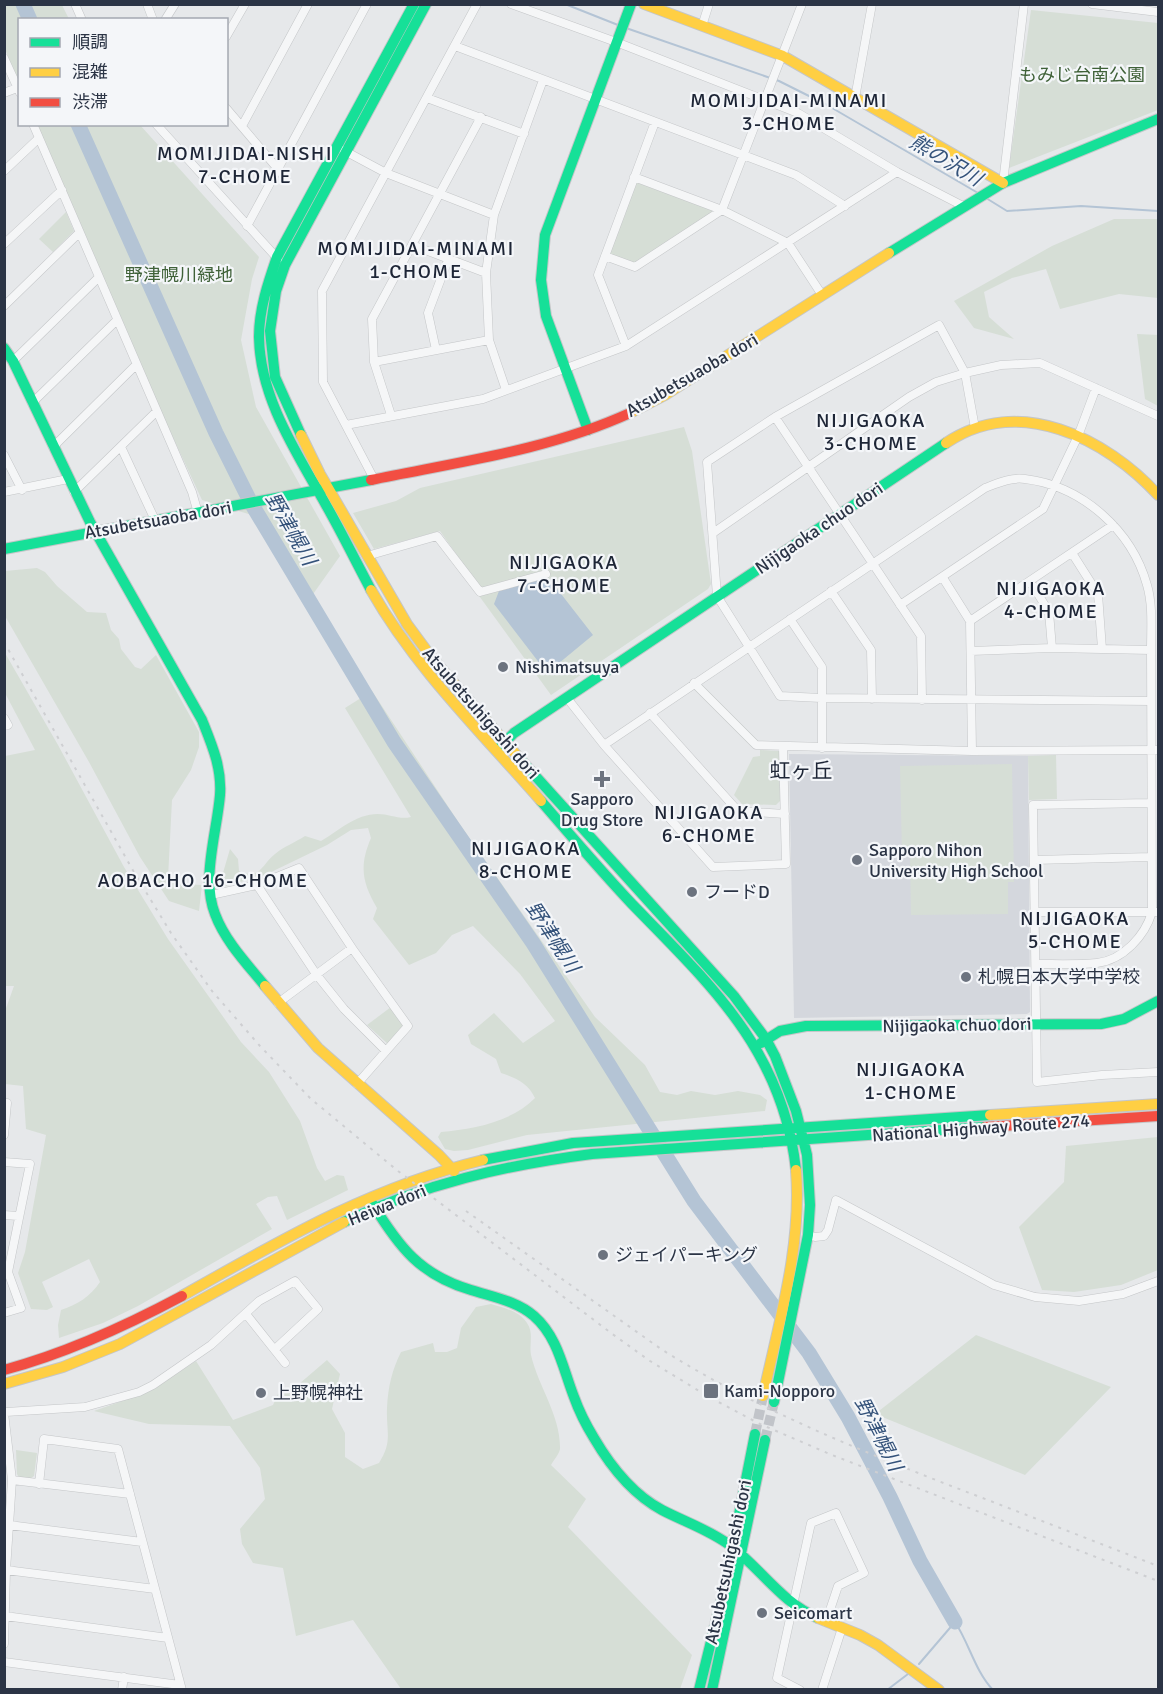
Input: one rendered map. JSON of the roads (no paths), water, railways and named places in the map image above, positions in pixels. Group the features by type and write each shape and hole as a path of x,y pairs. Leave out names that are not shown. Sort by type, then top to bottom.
{"main road":[{"name":"Atsubetsuhigashi dori","path":"414,4 285,265 276,291 270,331 275,376 322,488 393,625 422,665 501,746 734,996 766,1040 783,1074 807,1155 810,1191 808,1235 774,1402"},
{"name":"Atsubetsuhigashi dori","path":"426,4 276,257 260,316 260,346 264,375 272,404 322,488 367,556 406,624 501,746 608,877 686,960 734,1016 756,1046 778,1092 788,1128 794,1160 797,1212 793,1250 763,1396"},
{"path":"644,4 781,60 855,98 999,185"},
{"path":"588,430 546,316 541,280 544,235 629,8"},
{"name":"Atsubetsuaoba dori","path":"4,549 525,449 588,430 628,414 665,395 999,185 1158,119"},
{"path":"4,348 13,361 74,492 202,720 216,754 220,794 209,879 214,913 228,939 278,1004 318,1048 439,1155 461,1178"},
{"name":"Nijigaoka chuo dori","path":"501,746 514,733 953,438 975,428 992,423 1040,423 1078,436 1117,456 1158,495"},
{"path":"686,960 695,953"},
{"name":"Nijigaoka chuo dori","path":"756,1046 780,1031 806,1026 1101,1024 1124,1019 1158,1001"},
{"name":"National Highway Route 274","path":"800,1127 1158,1104"},
{"name":"National Highway Route 274","path":"803,1140 1158,1116"},
{"name":"Heiwa dori","path":"4,1370 63,1353 114,1332 304,1227 368,1197 450,1167 534,1148 628,1138 800,1127"},
{"name":"Heiwa dori","path":"4,1384 51,1371 118,1345 297,1246 375,1208 461,1178 509,1166 548,1160 638,1151 803,1140"},
{"path":"368,1197 394,1240 420,1267 461,1288 520,1307 537,1319 554,1344 578,1408 589,1429 624,1480 650,1503 701,1528 736,1550 793,1604 811,1616 866,1637 887,1648 939,1689"},
{"name":"Atsubetsuhigashi dori","path":"712,1689 736,1550 760,1437"},
{"name":"Atsubetsuhigashi dori","path":"699,1689 736,1550"}],"street":[{"path":"75,4 81,18"},
{"path":"166,18 175,4"},
{"path":"228,34 245,4"},
{"path":"242,126 308,4"},
{"path":"374,479 323,382 322,291 477,4"},
{"path":"511,4 617,37 798,113 897,172 968,204"},
{"path":"702,26 709,4"},
{"path":"605,256 635,267 722,210 802,4"},
{"path":"855,98 872,4"},
{"path":"999,185 1024,4"},
{"path":"1092,4 1158,12"},
{"path":"247,225 366,5"},
{"path":"455,46 796,175 845,206"},
{"path":"4,58 18,90 4,93"},
{"path":"506,390 489,340 486,273 494,215 543,80"},
{"path":"427,98 524,134"},
{"path":"228,110 278,169"},
{"path":"392,415 374,362 372,319 481,117"},
{"path":"626,346 598,275 655,122"},
{"path":"34,126 116,321 192,492 198,513"},
{"path":"158,126 285,265"},
{"path":"7,169 39,138"},
{"path":"341,149 386,173 494,215"},
{"path":"4,156 7,169"},
{"path":"346,425 483,399 626,346 897,172"},
{"path":"634,177 722,210 788,243 822,296"},
{"path":"4,244 62,190"},
{"path":"4,306 79,233"},
{"path":"412,245 486,273"},
{"path":"436,350 428,313 448,260"},
{"path":"13,361 98,278"},
{"path":"32,403 116,321"},
{"path":"975,428 965,373 939,325 775,417 707,462 717,597 780,696 922,700 1151,701"},
{"path":"374,362 489,340"},
{"path":"713,533 909,397 936,382 965,373 1001,365 1040,363 1158,416"},
{"path":"53,447 136,365"},
{"path":"900,606 1043,509 1078,436 1096,388"},
{"path":"74,492 157,411"},
{"path":"775,417 921,636 922,700"},
{"path":"121,447 155,520"},
{"path":"4,455 22,490"},
{"path":"604,745 985,488 1004,480 1024,479 1056,486 1084,501 1113,525 1130,544 1155,608 1151,650 1151,701 1155,750 1151,802 1151,857 1155,912 1141,936 1128,949 1113,957 1099,963 1036,964"},
{"path":"4,492 68,480"},
{"path":"970,621 1113,525"},
{"path":"367,556 437,536 480,592 546,574"},
{"path":"1071,553 1098,594 1102,650"},
{"path":"942,579 970,621 972,751"},
{"path":"1030,580 1050,612 1052,648"},
{"path":"831,591 871,650 872,699"},
{"path":"790,619 822,667 822,748"},
{"path":"971,651 1052,648 1151,650"},
{"path":"694,683 756,745 972,751 1155,750"},
{"path":"567,698 604,745 713,867 786,864 783,747"},
{"path":"650,713 738,811 785,814"},
{"path":"4,718 8,726 4,726"},
{"path":"1151,802 1033,804 1037,1082 1158,1072"},
{"path":"1034,860 1151,857"},
{"path":"211,895 257,885 299,868 352,948 408,1026 357,1084"},
{"path":"257,885 316,974 344,1009 386,1051"},
{"path":"1035,912 1155,912"},
{"path":"278,1004 352,948"},
{"path":"4,1103 7,1103 4,1135"},
{"path":"4,1162 30,1164 6,1272 21,1308 4,1313"},
{"path":"808,1235 824,1236 828,1230 836,1200 994,1285 1035,1298 1079,1301 1123,1294 1158,1281"},
{"path":"4,1215 18,1216"},
{"path":"4,1644 12,1480 5,1412 85,1407 139,1392 211,1345 259,1301 295,1281 318,1309 275,1349"},
{"path":"246,1314 285,1363"},
{"path":"4,1662 124,1677 181,1687 118,1449 44,1439 39,1484"},
{"path":"12,1480 130,1494"},
{"path":"800,1689 777,1678 811,1523 836,1513 864,1573 838,1586 826,1622"},
{"path":"9,1525 142,1542"},
{"path":"6,1570 155,1589"},
{"path":"5,1616 168,1638"},
{"path":"822,1689 842,1628"},
{"path":"122,1689 124,1677"}],"water":[{"path":"542,579 546,584 551,581 593,635 547,673 494,604 499,591"}],"waterway":[{"name":"野津幌川","path":"23,4 29,18"},
{"name":"熊の沢川","path":"565,4 618,25"},
{"name":"熊の沢川","path":"626,28 779,81 827,105 978,193"},
{"name":"野津幌川","path":"79,126 216,433 251,503 394,742 533,943 694,1201 809,1353 848,1417 920,1561 955,1622"},
{"name":"熊の沢川","path":"986,198 1007,211 1081,206 1158,211"},
{"name":"野津幌川","path":"919,1664 955,1622 981,1674 993,1690"},
{"path":"887,1690 908,1674"}],"tunnel":[{"path":"755,1434 763,1396"},
{"path":"765,1440 774,1402"}],"railway":[{"path":"4,642 135,874 171,933 212,991 311,1099 398,1171 611,1333 650,1361 709,1397 760,1424 832,1455 1158,1581"},
{"path":"466,1211 661,1349 730,1389 872,1454 1158,1566"}],"place":[{"name":"Nishimatsuya","path":"503,667"},
{"name":"Sapporo Drug Store","path":"602,779"},
{"name":"Sapporo Nihon University High School","path":"857,860"},
{"name":"フードD","path":"692,892"},
{"name":"札幌日本大学中学校","path":"966,977"},
{"name":"ジェイパーキング","path":"603,1255"},
{"name":"Kami-Nopporo","path":"711,1391"},
{"name":"上野幌神社","path":"261,1393"},
{"name":"Seicomart","path":"762,1613"}],"district":[{"name":"MOMIJIDAI-MINAMI 3-CHOME","path":"789,112"},
{"name":"MOMIJIDAI-NISHI 7-CHOME","path":"245,164"},
{"name":"MOMIJIDAI-MINAMI 1-CHOME","path":"416,260"},
{"name":"NIJIGAOKA 3-CHOME","path":"871,432"},
{"name":"NIJIGAOKA 7-CHOME","path":"564,574"},
{"name":"NIJIGAOKA 4-CHOME","path":"1051,600"},
{"name":"虹ヶ丘","path":"801,771"},
{"name":"NIJIGAOKA 6-CHOME","path":"709,824"},
{"name":"NIJIGAOKA 8-CHOME","path":"526,860"},
{"name":"AOBACHO 16-CHOME","path":"203,880"},
{"name":"NIJIGAOKA 5-CHOME","path":"1075,930"},
{"name":"NIJIGAOKA 1-CHOME","path":"911,1080"}],"park label":[{"name":"もみじ台南公園","path":"1082,75"},
{"name":"野津幌川緑地","path":"179,275"}]}
